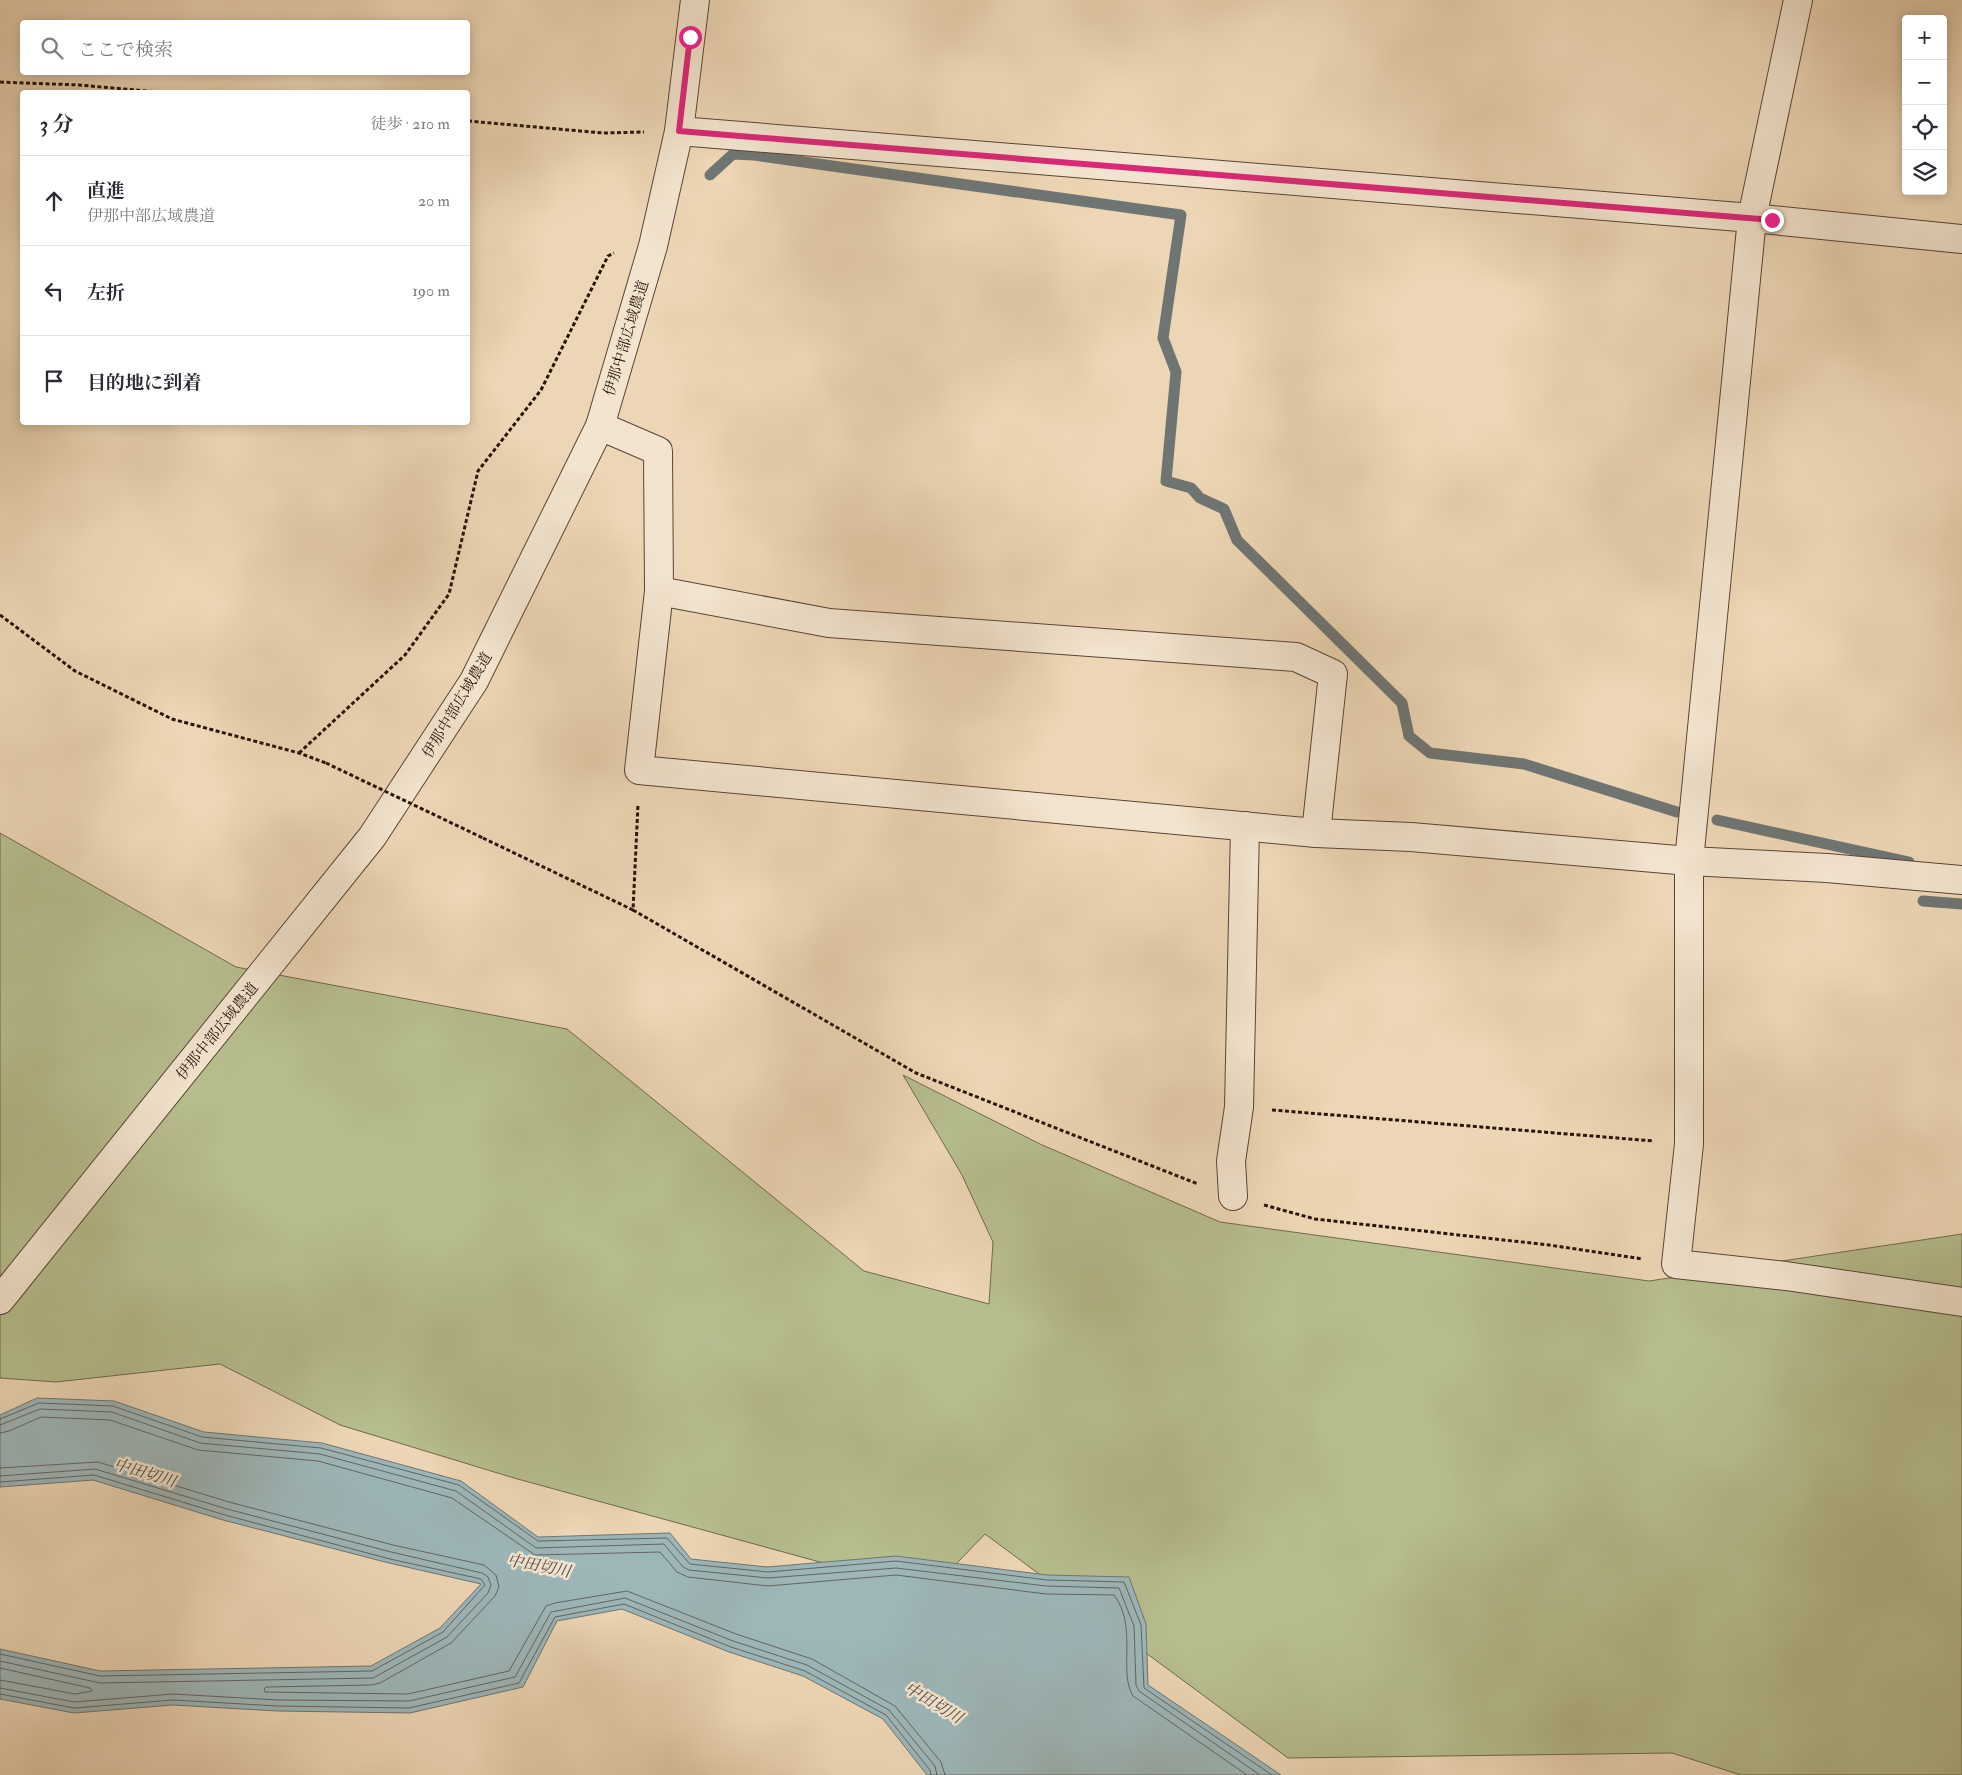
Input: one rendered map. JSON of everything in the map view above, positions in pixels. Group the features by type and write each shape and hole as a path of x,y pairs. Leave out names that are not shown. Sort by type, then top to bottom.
{"street":[{"name":"伊那中部広域農道","path":"0,1300 372,837 474,681 600,426 653,246 679,131 694,0"},
{"path":"1798,0 1752,218 1689,861 1689,1144 1676,1264 1786,1276 1962,1302"},
{"path":"679,131 1752,218 1962,239"},
{"path":"600,426 658,451 659,591 640,770 1316,833 1411,837 1689,861 1827,868 1962,880"},
{"path":"659,591 829,623 1296,657 1334,674 1316,833"},
{"path":"1232,1196 1231,1161 1239,1107 1245,826"}],"path":[{"path":"0,82 79,85 135,90"},
{"path":"470,120 603,133 679,131"},
{"path":"299,753 405,656 449,594 478,471 541,390 608,256 629,245 653,246"},
{"path":"0,615 75,671 172,719 299,753 326,763 633,910 916,1073 1232,1196 1315,1219 1549,1244 1676,1264"},
{"path":"633,910 640,770"},
{"path":"1239,1107 1689,1144"}],"green space":[{"path":"0,833 236,967 567,1029 864,1271 989,1304 993,1242 962,1175 903,1075 1040,1144 1220,1222 1649,1281 1962,1234 1962,1775 1741,1775 1672,1753 1288,1758 985,1534 929,1592 514,1478 340,1425 220,1364 56,1382 0,1378"}],"water":[{"name":"中田切川","path":"37,1398 114,1401 204,1432 322,1443 461,1481 538,1537 670,1533 691,1559 767,1567 896,1556 1047,1575 1129,1577 1146,1624 1148,1685 1281,1775 927,1775 883,1719 803,1676 729,1652 622,1609 557,1621 523,1687 410,1713 278,1711 173,1705 74,1713 0,1699 0,1649 100,1671 371,1666 440,1628 481,1584 389,1563 223,1520 93,1480 0,1487 0,1415"}],"waterway":[{"path":"710,175 733,154 754,155 1181,215 1163,338 1176,372 1166,481 1191,488 1200,498 1224,509 1237,540 1402,703 1409,736 1430,753 1524,764 1677,812"},
{"path":"1717,820 1909,862"},
{"path":"1923,901 1962,904"}],"route":[{"path":"690,37 679,131 1772,220"}]}
